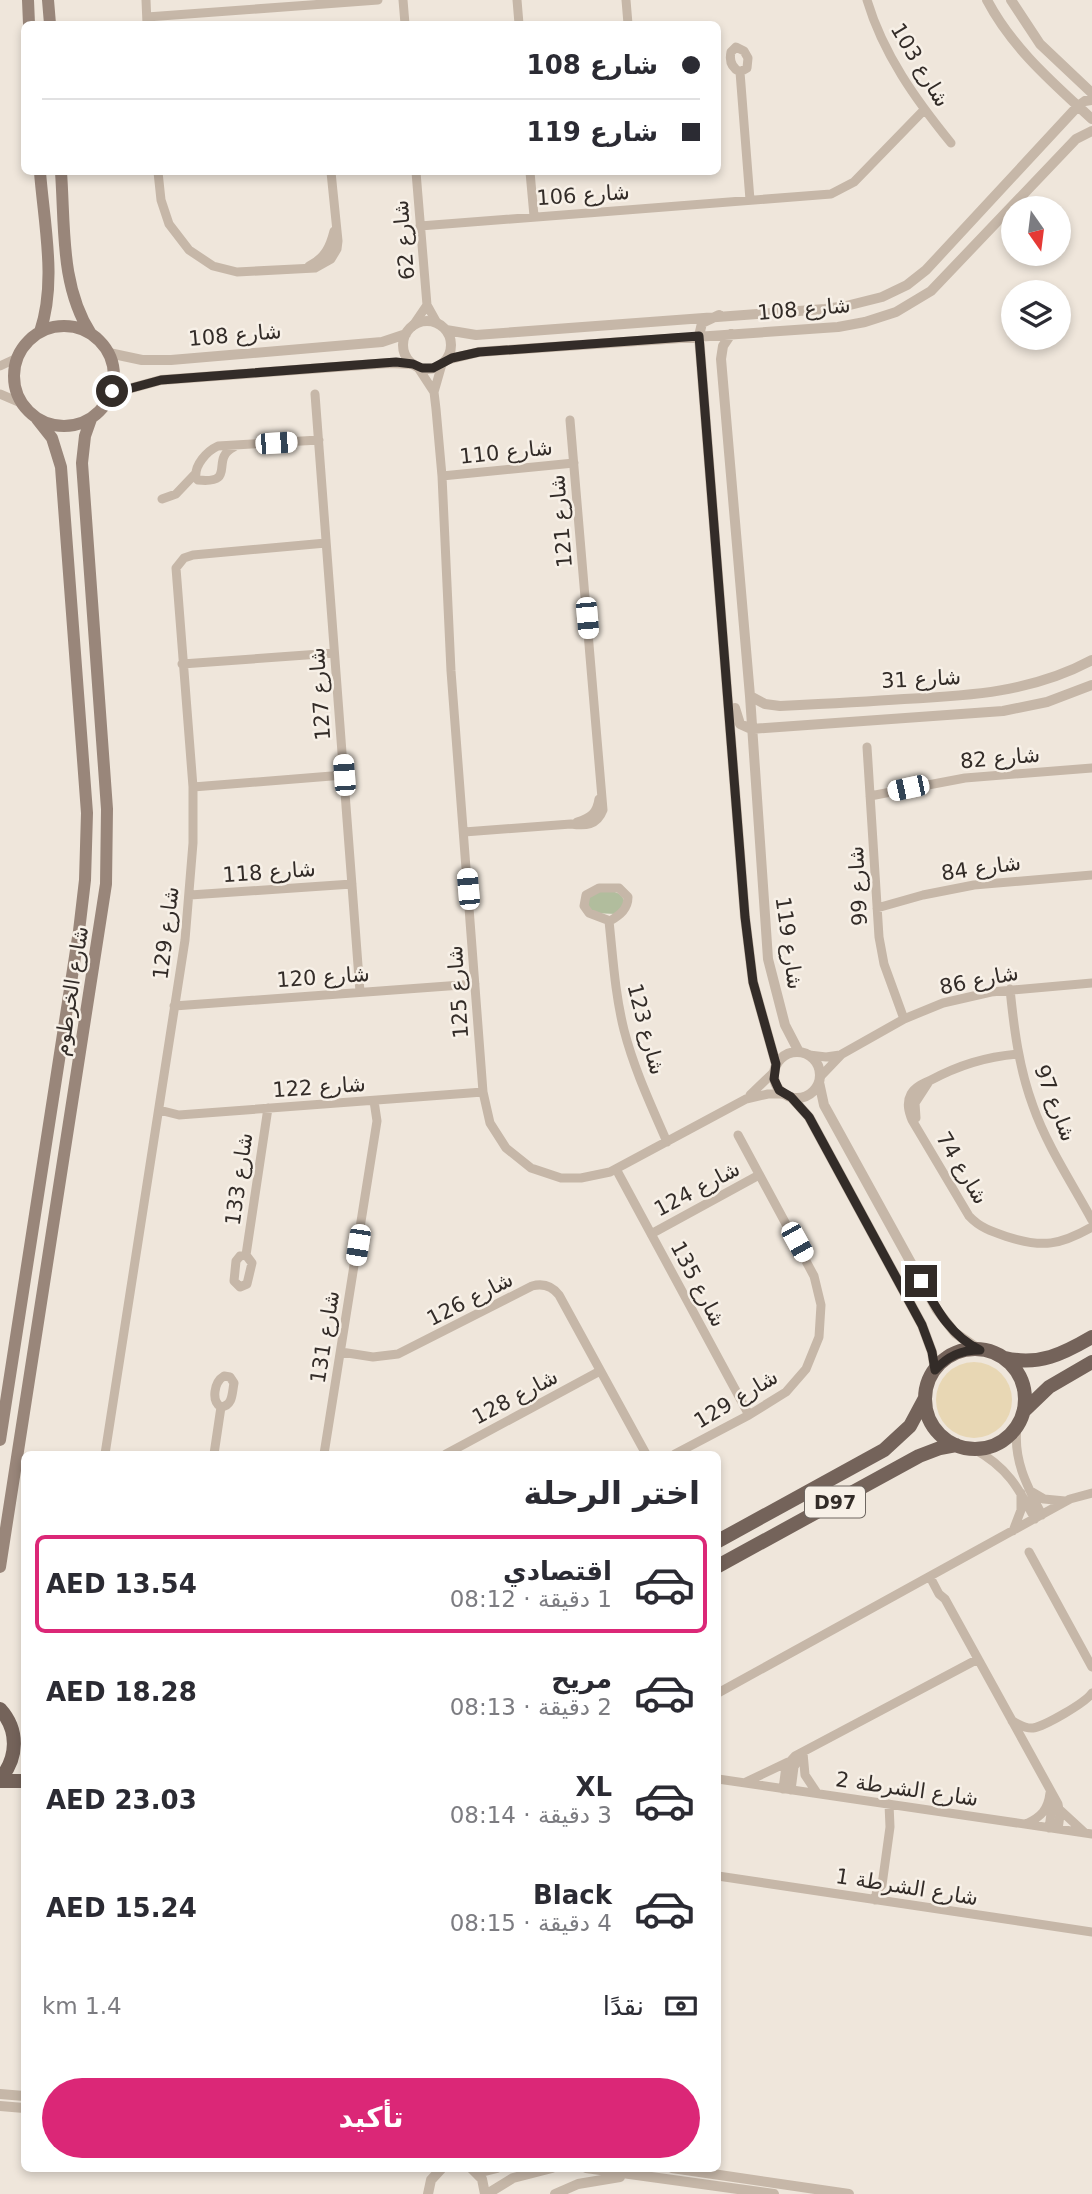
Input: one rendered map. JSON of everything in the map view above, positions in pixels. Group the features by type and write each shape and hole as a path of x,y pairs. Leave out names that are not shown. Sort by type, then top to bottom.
{"main road":[{"path":"27,0 29,21"},
{"path":"48,0 50,21"},
{"path":"40,175 49,287 40,332"},
{"path":"61,175 70,287 76,306 91,334 109,353 114,378 107,403 92,419 81,424 59,426 37,419 21,403 14,381 17,358 23,348 40,332 60,326 91,334"},
{"name":"شارع الخرطوم","path":"0,1440 79,931 86,855 85,792 61,467 52,438 37,419"},
{"name":"شارع الخرطوم","path":"0,1567 106,884 107,809 82,463 85,436 92,419"},
{"path":"1003,1358 1019,1376 1025,1399 1024,1411 1017,1427 1002,1441 984,1448 956,1446 937,1432 926,1410 926,1388 935,1370 942,1363 959,1352 980,1350 1021,1361 1048,1359 1063,1354 1092,1337"},
{"path":"1024,1411 1049,1387 1092,1362"},
{"name":"D97","path":"721,1539 884,1450 905,1432 925,1398"},
{"name":"D97","path":"721,1564 919,1456 940,1448 956,1446"},
{"path":"1,1710 19,1740 12,1760 0,1780 21,1781"}],"street":[{"path":"146,0 147,21 277,4 378,0"},
{"path":"403,0 405,21"},
{"path":"517,0 519,21"},
{"path":"626,0 628,21"},
{"name":"شارع 103","path":"867,0 887,49 924,110 951,142"},
{"path":"987,0 1022,52 1092,120"},
{"path":"1011,0 1040,44 1092,93"},
{"path":"740,72 750,200"},
{"path":"1078,106 1092,100"},
{"name":"شارع 108","path":"442,327 476,335 825,309 882,297 907,285 926,271 1078,106"},
{"name":"شارع 106","path":"420,226 823,195 842,190 854,182 924,110"},
{"name":"شارع 108","path":"444,362 479,352 838,327 896,312 921,299 939,284 1076,139 1092,131"},
{"path":"158,175 165,217 178,238 198,257 213,266 237,272 300,268 316,262 325,254 331,243 335,223 331,175"},
{"name":"شارع 62","path":"416,175 427,305 442,327"},
{"path":"530,175 534,216"},
{"path":"987,206 995,208 998,213 989,232"},
{"name":"شارع 62","path":"409,331 427,305"},
{"path":"699,336 702,323 719,315"},
{"path":"426,321 442,327 451,348 444,362 427,369 415,365 405,354 404,341 409,331 426,321"},
{"name":"شارع 108","path":"109,353 131,358 164,360 383,342 409,331"},
{"name":"شارع 119","path":"731,334 723,346 721,359 750,696 768,959 785,1025 804,1053"},
{"name":"شارع 119","path":"699,336 749,959 758,1006 775,1068"},
{"path":"0,366 17,358"},
{"name":"شارع 125","path":"444,362 434,392 442,476 451,671 483,1092 488,1119 500,1140 513,1155 531,1168 571,1179 592,1177 616,1169 746,1099 768,1094 788,1096"},
{"name":"شارع 108","path":"107,403 128,389 161,380 389,363 415,365"},
{"name":"شارع 125","path":"415,365 434,392"},
{"path":"0,394 21,403"},
{"name":"شارع 127","path":"315,394 360,992"},
{"name":"شارع 121","path":"464,832 571,824 595,813 600,786 570,420"},
{"path":"162,499 176,494 195,474 196,468 210,450 222,445 234,447 318,440"},
{"path":"195,474 198,480 212,482 218,479 222,474 226,450 234,447"},
{"name":"شارع 110","path":"442,476 574,463"},
{"path":"711,476 717,468 723,471 733,510"},
{"name":"شارع 129","path":"105,1451 190,895 193,787 176,568 187,556 198,554 326,543"},
{"path":"182,664 334,653"},
{"name":"شارع 31","path":"750,696 765,704 780,706 979,695 1026,686 1068,672 1092,660"},
{"path":"727,682 732,689 737,720 744,727 751,729"},
{"name":"شارع 31","path":"751,729 980,713 1026,707 1092,685"},
{"path":"921,717 918,710 921,704 967,699 979,695"},
{"name":"شارع 99","path":"867,747 878,937 884,964 904,1019"},
{"name":"شارع 82","path":"870,796 965,778 1092,768"},
{"path":"193,787 344,775"},
{"name":"شارع 84","path":"877,908 974,885 1092,875"},
{"name":"شارع 118","path":"190,895 352,884"},
{"path":"619,888 626,894 627,907 609,921 586,910 584,899 592,890 619,888"},
{"name":"شارع 123","path":"609,921 624,1032 637,1072 667,1142"},
{"name":"شارع 86","path":"819,1079 842,1054 904,1019 950,1000 1010,989 1092,983"},
{"name":"شارع 120","path":"174,1006 475,984"},
{"name":"شارع 97","path":"1010,989 1018,1054 1028,1092 1039,1122 1092,1220"},
{"path":"935,1370 932,1352 922,1325 809,1117 776,1085 775,1068 785,1055 804,1053 818,1066 824,1105 937,1310 955,1333 980,1350"},
{"name":"شارع 86","path":"804,1053 825,1057 842,1054"},
{"name":"شارع 74","path":"1018,1054 972,1061 949,1070 914,1090 909,1100 910,1114 964,1209 975,1223 983,1228 1026,1243 1043,1244 1067,1240 1092,1227"},
{"name":"شارع 125","path":"746,1099 775,1068"},
{"path":"788,1096 805,1096 816,1088 819,1079"},
{"name":"شارع 122","path":"159,1110 179,1115 483,1092"},
{"name":"شارع 131","path":"324,1451 377,1121 374,1101"},
{"name":"شارع 133","path":"246,1255 268,1108"},
{"name":"شارع 129","path":"681,1451 778,1399 800,1377 816,1348 821,1316 819,1294 809,1265 738,1135"},
{"name":"شارع 135","path":"616,1169 749,1415"},
{"name":"شارع 124","path":"650,1234 759,1175"},
{"name":"شارع 126","path":"341,1352 373,1357 398,1354 532,1286 550,1287 559,1295 644,1451"},
{"name":"شارع 128","path":"452,1451 600,1371"},
{"path":"214,1451 221,1407"},
{"path":"1017,1427 1018,1460 1025,1491 1039,1517"},
{"path":"974,1449 999,1464 1025,1491 1044,1499 1068,1500 1092,1493"},
{"path":"721,1691 1092,1486"},
{"path":"1013,1531 1025,1491"},
{"path":"1029,1552 1092,1667"},
{"path":"932,1576 944,1593 945,1600 1059,1809 1089,1834"},
{"path":"743,1783 788,1762 978,1659"},
{"path":"1012,1720 1025,1727 1035,1728 1085,1700 1092,1693"},
{"path":"787,1789 794,1767 803,1753"},
{"path":"803,1753 805,1775 817,1793"},
{"path":"787,1789 788,1762"},
{"name":"شارع الشرطة 2","path":"721,1779 1089,1834"},
{"path":"1026,1824 1045,1812 1051,1795"},
{"path":"1051,1795 1054,1829"},
{"path":"881,1901 877,1890 882,1885 893,1804"},
{"path":"1054,1829 1059,1809"},
{"name":"شارع الشرطة 1","path":"721,1876 1092,1933"},
{"path":"0,2094 21,2096"},
{"path":"0,2106 21,2108"},
{"path":"429,2189 440,2172"},
{"path":"475,2172 482,2179 486,2194 513,2178 536,2172"},
{"path":"610,2172 774,2194"},
{"path":"698,2172 849,2194"},
{"path":"555,2194 578,2184 633,2176"}],"green space":[{"path":"597,891 618,893 625,903 616,914 593,913 588,905 589,897"}],"sand":[{"path":"982,1362 995,1368 1006,1379 1012,1392 1010,1415 995,1432 982,1438 966,1438 953,1432 938,1415 936,1392 942,1379 959,1364"}],"route":[{"path":"112,391 107,403 128,389 161,380 396,362 427,369 458,355 479,352 699,336 749,959 758,1006 776,1064 774,1079 779,1090 791,1097 809,1117 922,1325 932,1352 935,1370 959,1352 980,1350 949,1326 921,1281"}]}
